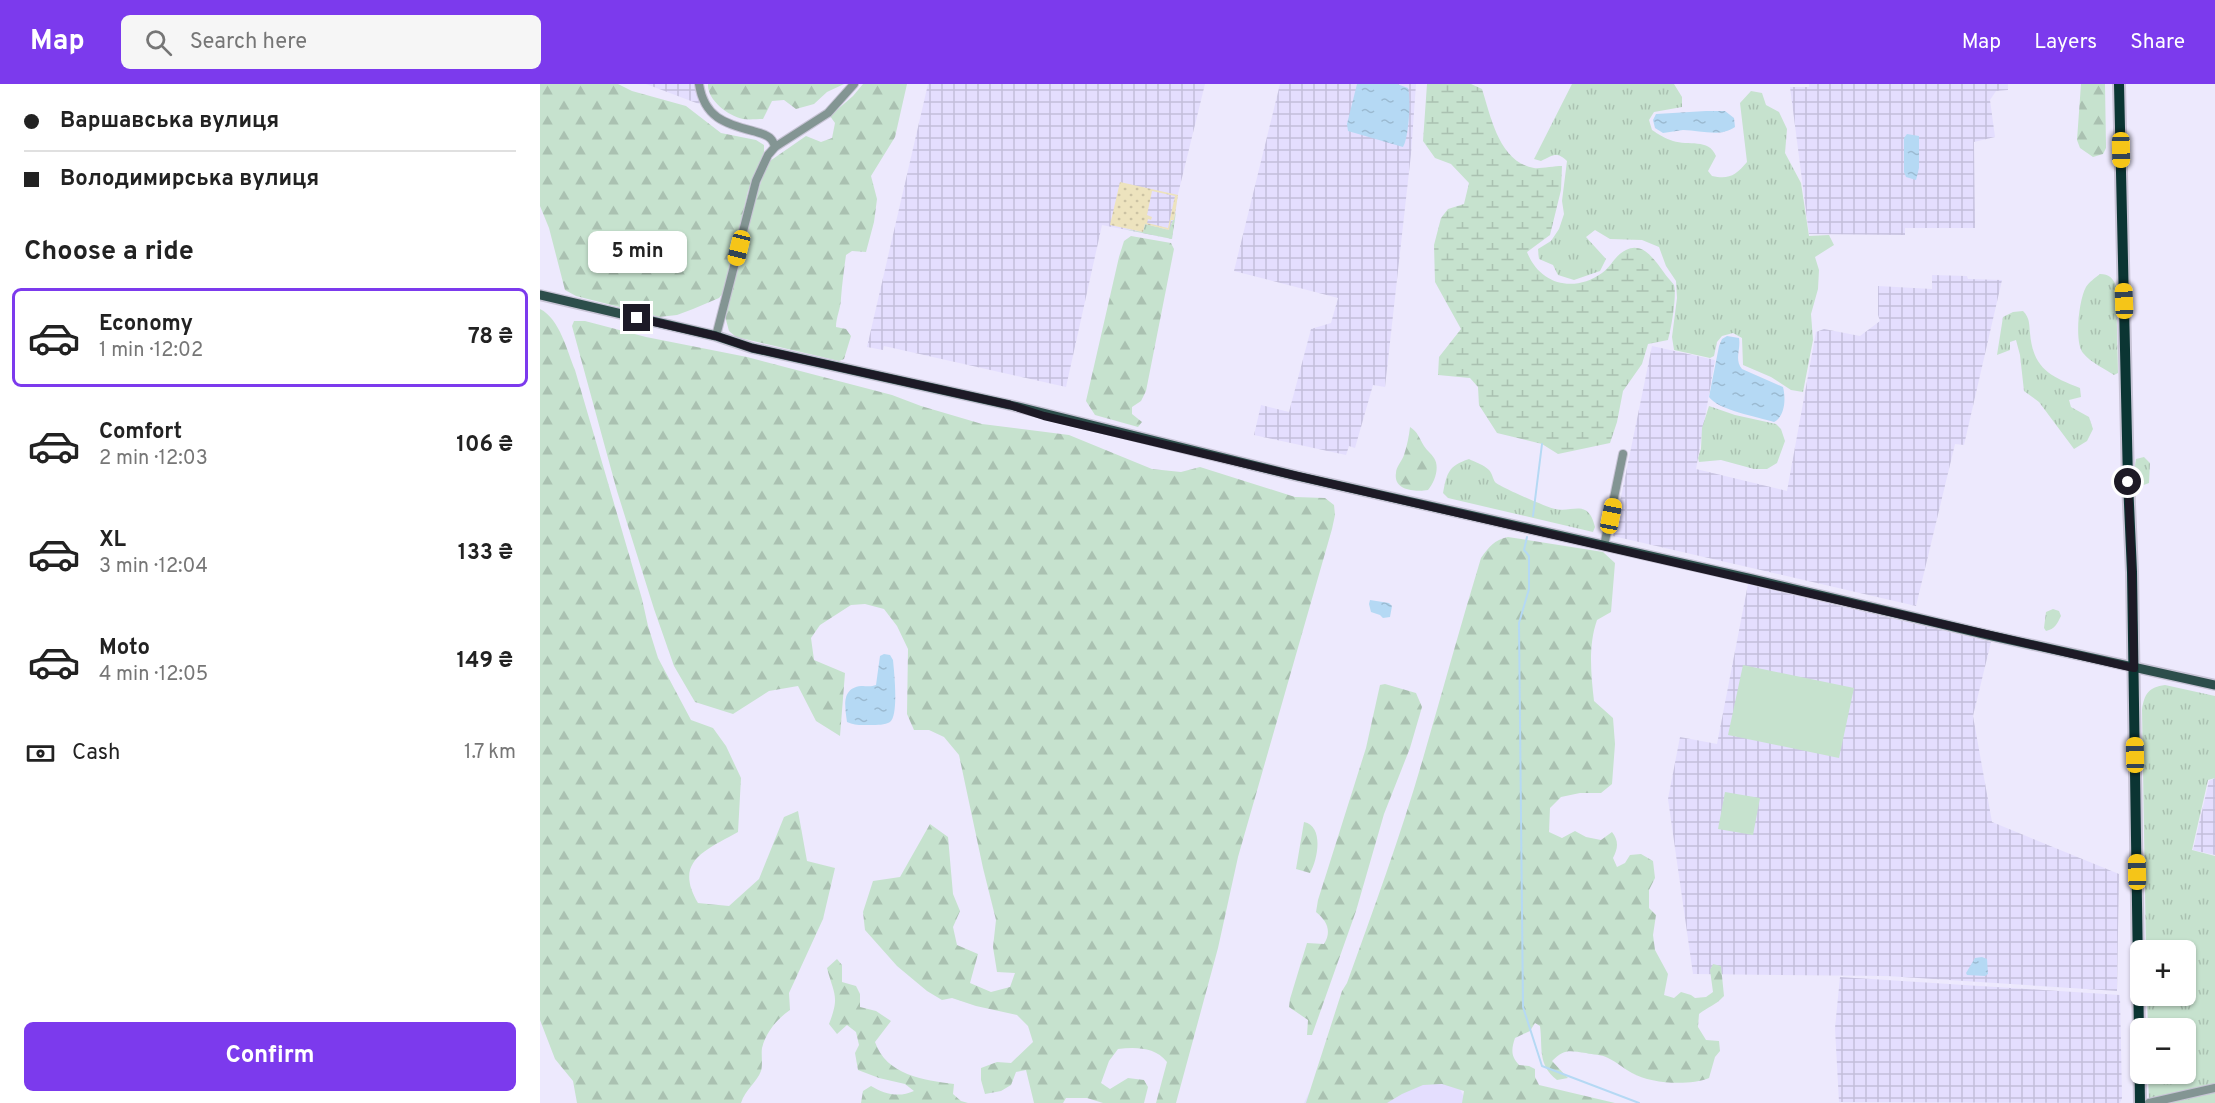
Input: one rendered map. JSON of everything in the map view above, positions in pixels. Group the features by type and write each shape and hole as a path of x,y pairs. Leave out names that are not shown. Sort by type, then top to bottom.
{"highway":[{"path":"2119,84 2134,668 2140,1103"}],"main road":[{"path":"540,295 716,336 752,348 1010,405 1044,416 1297,476 2215,685"}],"street":[{"path":"699,84 705,104 719,119 726,124 762,134 771,139 776,147"},
{"path":"716,336 756,181 768,155 776,147 828,113 854,84"},
{"path":"1604,546 1623,454"},
{"path":"2149,1103 2215,1088"}],"shaded area":[{"path":"646,84 704,84 699,104"},
{"path":"928,84 1205,84 1178,194 1172,239 1102,225 1066,387 884,346 883,350 867,347"},
{"path":"1280,84 1416,84 1411,154 1385,387 1373,385 1355,448 1349,446 1346,455 1254,435 1261,405 1289,412 1311,329 1331,323 1338,298 1234,271"},
{"path":"1809,84 2008,84 2008,90 1996,91 1990,100 1995,137 1974,142 1975,228 1905,228 1905,235 1809,234 1790,87 1809,87"},
{"path":"1932,275 2002,280 1964,445 1955,444 1916,606 1613,536 1652,346 1715,360 1696,469 1787,491 1816,332 1824,329 1860,336 1880,321 1878,286 1932,289"},
{"path":"1748,584 1991,642 1973,716 1992,822 2119,874 2117,991 1887,976 1693,974 1668,799 1680,737 1717,744"},
{"path":"2215,778 2215,855 2193,850 2209,781"},
{"path":"1840,977 2120,995 2122,1098 2120,1103 1839,1102 1835,1028"},
{"path":"1456,1081 1467,1103 1304,1103 1309,1093"}],"green space":[{"path":"540,84 618,84 632,91 686,106 721,133 756,140 764,145 764,152 748,191 725,291 719,298 677,315 659,317 576,296 565,290 549,228 540,206"},
{"path":"708,84 844,84 827,92 814,104 796,109 784,100 772,101 763,119 743,119 725,111 715,101"},
{"path":"863,84 907,84 895,137 871,176 877,199 866,252 852,251 846,255 836,327 846,329 851,336 844,359 839,361 736,337 729,331 725,316 751,213 767,163 806,136 821,142 832,138 835,123 830,116"},
{"path":"1427,84 1471,84 1482,89 1498,137 1512,157 1534,168 1562,166 1561,190 1550,235 1527,252 1540,272 1559,282 1580,283 1602,273 1622,252 1638,248 1649,254 1674,285 1674,305 1668,340 1648,344 1642,364 1623,391 1610,443 1558,454 1542,444 1497,433 1479,405 1478,387 1470,378 1438,375 1439,357 1461,329 1435,282 1434,245 1441,218 1448,209 1464,204 1469,183 1451,164 1435,158 1423,141"},
{"path":"1572,84 1674,84 1682,97 1682,107 1654,112 1649,120 1652,130 1673,141 1703,145 1713,150 1716,156 1708,171 1712,176 1718,177 1732,175 1747,162 1740,103 1751,91 1762,93 1766,105 1779,112 1787,129 1785,153 1801,183 1809,236 1829,235 1834,245 1815,257 1819,270 1818,289 1811,314 1813,340 1803,392 1791,390 1771,377 1743,365 1742,338 1733,333 1722,336 1717,342 1714,356 1710,358 1674,350 1672,337 1677,298 1676,281 1666,266 1659,247 1642,240 1610,239 1595,230 1586,237 1606,259 1600,271 1574,280 1558,275 1553,265 1539,259 1538,249 1551,241 1559,229 1564,214 1562,201 1567,161 1558,155 1541,161 1534,159"},
{"path":"2081,84 2105,84 2106,148 2103,154 2093,157 2080,148 2077,140"},
{"path":"1176,212 1172,239 1123,229 1143,232 1145,224 1169,230"},
{"path":"1131,236 1171,243 1174,249 1146,391 1141,401 1132,407 1132,414 1142,422 1138,427 1095,415 1086,401 1119,257 1124,241"},
{"path":"2100,274 2110,277 2116,286 2118,373 2114,375 2083,353 2079,340 2078,320 2083,293 2089,283"},
{"path":"540,309 553,320 558,328 575,370 658,658 691,720 713,728 726,746 741,778 738,832 705,851 691,867 689,877 691,889 698,903 729,906 759,879 784,817 798,811 807,861 835,868 823,919 789,993 790,1010 769,1031 762,1048 761,1071 741,1103 577,1103 573,1081 555,1059 540,1020"},
{"path":"2023,311 2028,319 2032,345 2039,363 2051,375 2080,388 2081,397 2069,400 2071,407 2089,417 2093,429 2087,441 2074,449 2039,402 2024,391 2016,340 2010,342 2010,350 1997,355 2003,317 2013,312"},
{"path":"574,321 585,321 646,337 747,357 892,395 982,424 1069,435 1152,469 1181,472 1200,467 1295,497 1325,498 1334,505 1335,515 1332,529 1238,857 1218,948 1176,1103 1156,1103 1167,1062 1157,1053 1138,1048 1118,1049 1109,1061 1101,1083 1110,1089 1128,1078 1144,1080 1148,1087 1144,1103 1103,1103 1087,1098 1066,1098 1063,1103 1034,1103 1026,1070 1016,1072 1011,1085 1001,1091 985,1094 981,1080 981,1068 997,1062 1011,1063 1033,1042 1028,1026 1017,1015 952,998 942,1000 927,991 897,966 865,930 863,912 873,881 900,877 930,824 948,837 953,894 960,911 953,927 957,945 978,954 970,983 991,992 1010,987 1015,973 997,972 993,947 996,920 959,755 944,737 929,730 914,730 907,714 908,649 897,626 884,609 865,604 851,605 820,625 811,638 814,660 845,673 840,736 816,721 798,686 769,691 733,714 695,702 674,666 654,609 617,491 572,326"},
{"path":"1709,406 1735,415 1776,424 1781,429 1785,441 1777,463 1767,469 1754,469 1721,460 1699,462 1702,428"},
{"path":"1410,427 1417,433 1436,462 1436,474 1428,490 1406,489 1398,484 1396,479 1396,471 1405,452"},
{"path":"2144,457 2150,463 2149,483 2141,486 2136,482 2135,465 2136,459"},
{"path":"1469,459 1487,468 1495,482 1524,497 1555,509 1584,510 1592,518 1595,527 1593,532 1448,498 1443,493 1450,471 1457,464"},
{"path":"1508,537 1603,552 1615,563 1611,612 1597,620 1592,640 1591,660 1594,701 1613,718 1615,744 1612,784 1601,793 1580,793 1561,797 1550,808 1549,832 1562,838 1575,831 1586,837 1601,840 1612,832 1617,842 1613,858 1617,867 1625,863 1630,855 1641,854 1653,861 1655,878 1649,890 1649,908 1656,915 1653,935 1655,950 1668,974 1664,995 1674,998 1681,992 1695,998 1706,997 1713,992 1710,970 1713,964 1721,966 1724,996 1699,1014 1698,1027 1706,1040 1719,1041 1720,1051 1715,1057 1709,1078 1681,1083 1649,1080 1600,1055 1568,1051 1552,1061 1568,1078 1557,1080 1546,1068 1541,1049 1540,1026 1535,1023 1530,1031 1515,1038 1512,1053 1519,1065 1535,1069 1535,1077 1539,1085 1615,1103 1462,1103 1464,1091 1442,1084 1423,1085 1387,1103 1306,1103 1342,991 1347,983 1406,813 1481,558 1492,544"},
{"path":"2053,609 2059,611 2061,616 2054,627 2046,631 2044,628 2046,612"},
{"path":"1743,665 1854,688 1839,758 1728,735"},
{"path":"1385,684 1416,693 1422,707 1410,748 1384,814 1356,911 1312,1035 1307,1035 1308,1020 1289,1007 1290,999 1307,943 1324,944 1328,935 1323,919 1316,912 1318,900 1366,748 1380,685"},
{"path":"2165,685 2215,696 2215,778 2208,780 2192,850 2215,856 2215,1103 2149,1103 2148,1084 2196,1084 2196,1018 2148,1018 2147,1006 2196,1006 2196,940 2146,940 2142,710 2148,692"},
{"path":"1725,792 1760,798 1753,835 1718,829"},
{"path":"1304,822 1314,830 1318,844 1310,873 1296,869"},
{"path":"837,959 842,965 842,982 856,986 860,994 860,1007 876,1011 891,1021 875,1042 880,1053 888,1062 897,1069 919,1078 954,1084 953,1094 961,1101 968,1103 861,1103 863,1091 871,1086 892,1094 914,1091 905,1084 858,1070 855,1053 859,1045 856,1032 847,1025 837,1034 829,1024 835,1001 827,968"}],"sand":[{"path":"1120,182 1178,195 1174,220 1171,220 1169,230 1145,224 1143,232 1110,225","holes":["1152,191 1175,196 1168,228 1147,223 1152,217 1147,215"]}],"water":[{"path":"1357,84 1397,84 1408,88 1409,118 1403,147 1348,131 1347,124"},
{"path":"1725,111 1734,118 1735,127 1716,133 1683,130 1663,133 1655,128 1653,120 1656,114"},
{"path":"1907,134 1919,136 1919,168 1916,180 1906,177 1904,172 1904,138"},
{"path":"1727,336 1739,338 1738,358 1742,369 1783,387 1784,407 1774,422 1721,406 1709,397 1719,346 1722,339"},
{"path":"1370,600 1389,603 1392,606 1390,617 1383,618 1371,612"},
{"path":"890,655 893,660 895,692 893,718 890,722 881,725 859,725 847,722 845,705 847,694 850,690 861,686 876,685 880,656"},
{"path":"1975,958 1987,959 1988,974 1985,976 1967,975"}],"waterway":[{"path":"1533,516 1542,444"},
{"path":"1527,537 1524,550 1529,556 1529,589 1519,623 1523,1007 1542,1066 1639,1103"}],"route":[{"path":"637,318 716,336 752,348 1010,405 1044,416 1297,476 2134,668 2128,482"}]}
